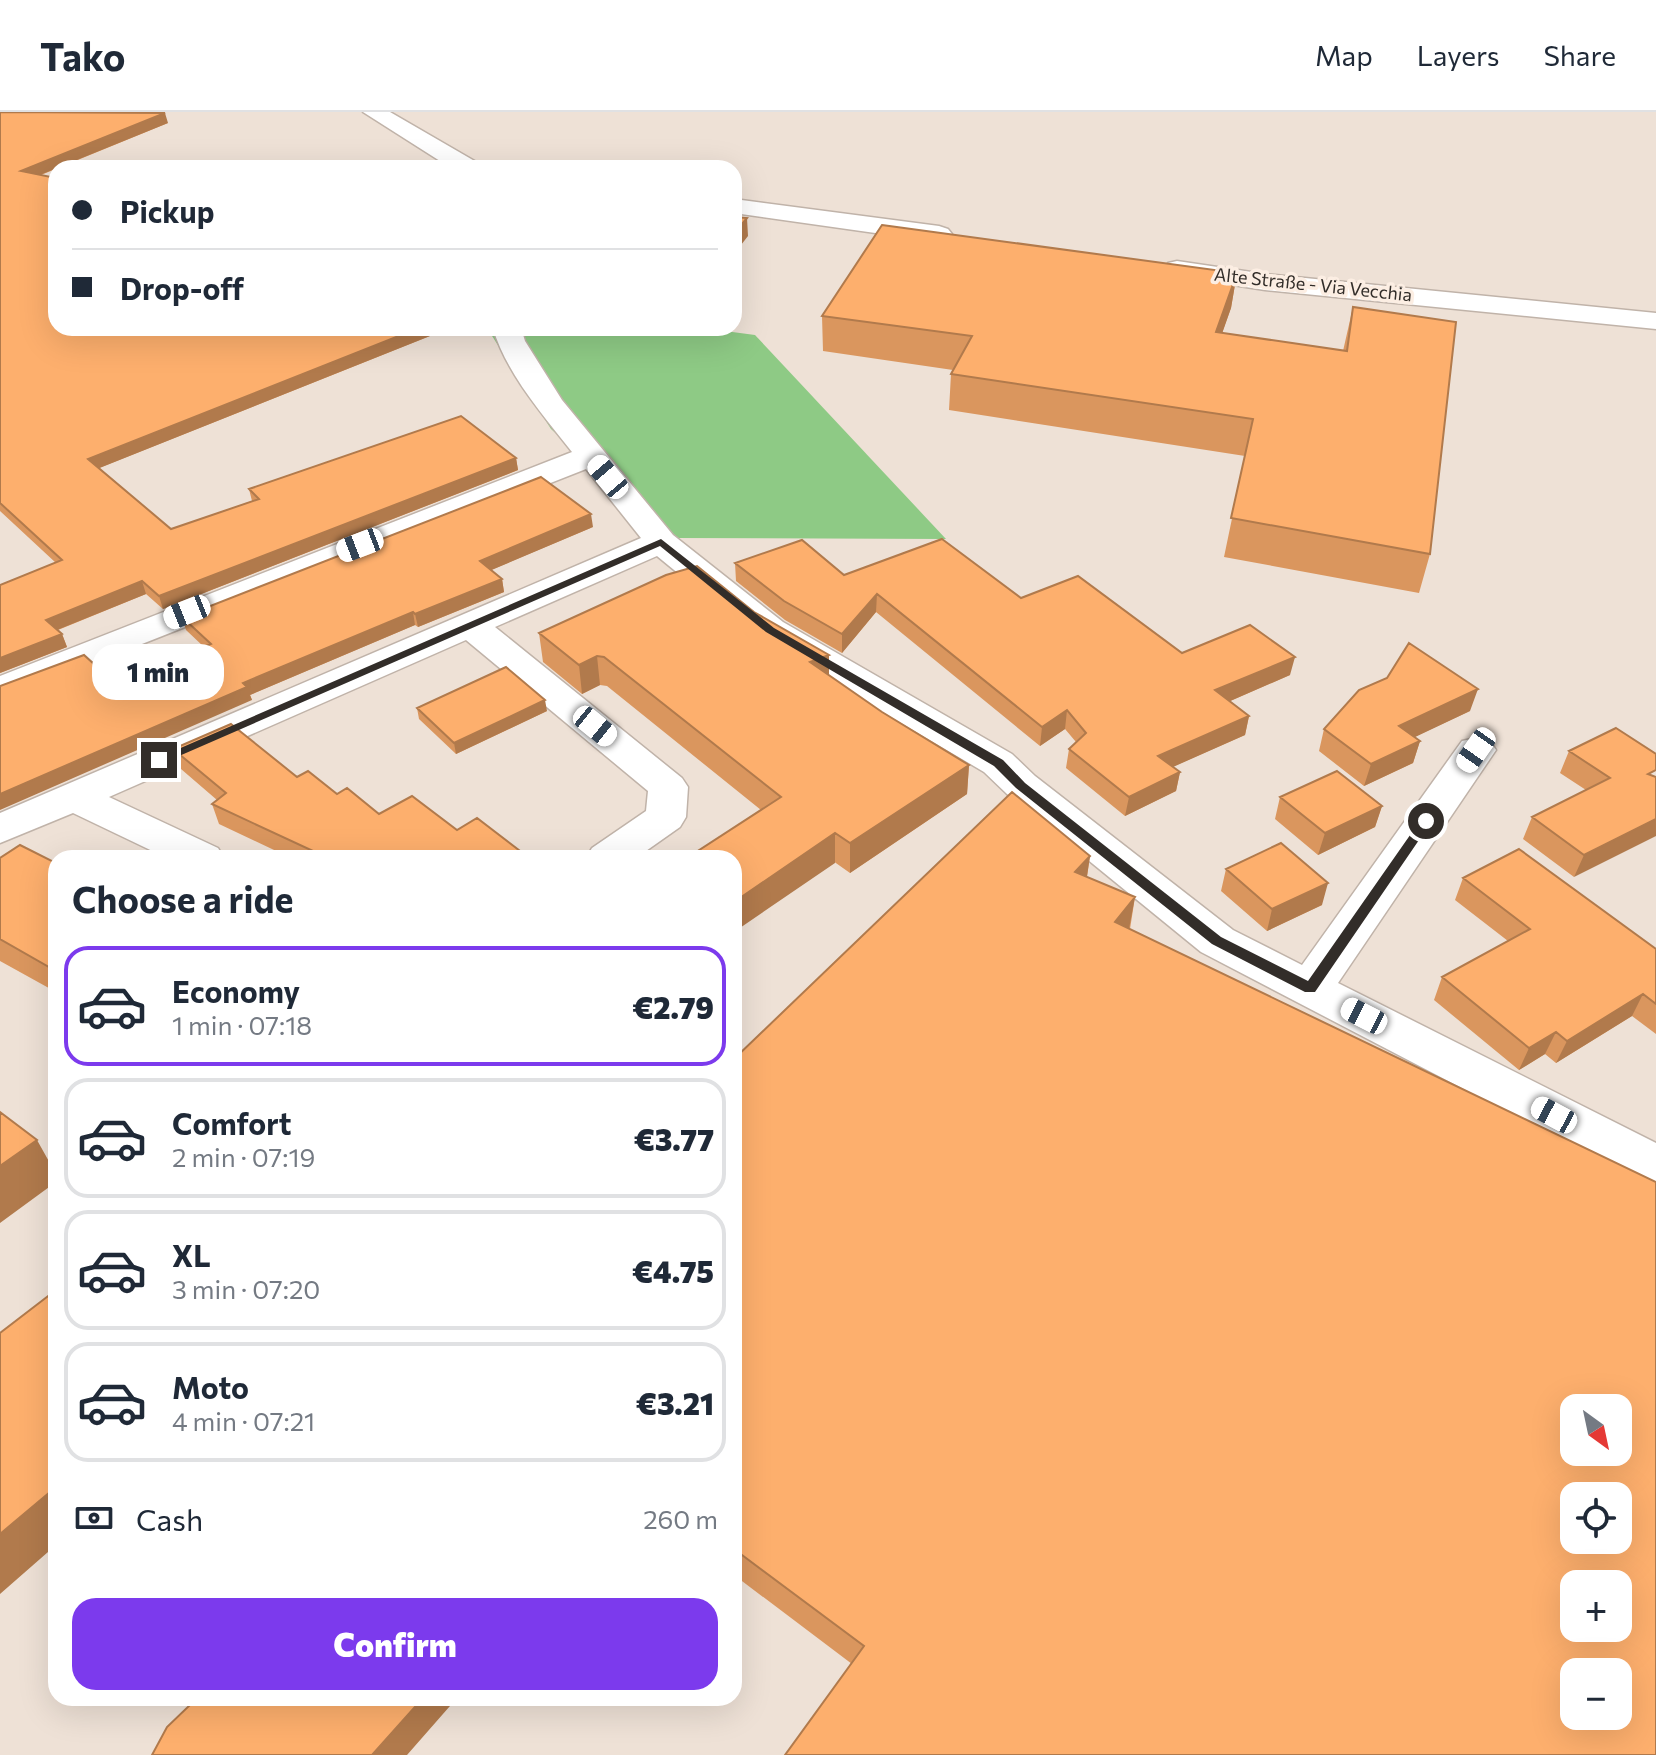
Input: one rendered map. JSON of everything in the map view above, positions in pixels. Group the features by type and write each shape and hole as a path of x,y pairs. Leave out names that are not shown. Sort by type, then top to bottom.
{"street":[{"path":"374,112 453,160"},
{"path":"742,207 959,237"},
{"name":"Alte Straße - Via Vecchia","path":"1158,266 1265,282 1656,321"},
{"path":"509,336 550,404 661,542 770,630 998,763 1021,785 1217,941 1656,1166"},
{"path":"0,689 590,456"},
{"path":"0,829 661,542"},
{"path":"471,626 668,787 666,817 619,850"},
{"path":"1310,988 1476,750"},
{"path":"74,797 186,850"}],"green space":[{"path":"755,335 946,539 673,538 551,429 492,336"}],"building":[{"path":"0,112 165,113 21,171 48,176 48,336 399,336 88,459 171,529 259,499 249,489 461,416 516,458 159,596 142,581 46,620 62,634 0,658 0,585 62,560 0,503"},
{"path":"882,225 1237,273 1216,332 1347,351 1353,307 1456,322 1430,554 1231,518 1253,419 951,374 972,336 822,316"},
{"path":"541,477 591,514 480,561 502,579 415,614 413,612 243,683 247,687 0,794 0,686 84,655 117,685 211,644 182,617"},
{"path":"942,539 1021,598 1078,576 1182,653 1250,625 1295,657 1215,690 1249,716 1158,756 1180,772 1129,797 1069,749 1086,733 1067,710 1042,727 877,594 842,634 784,601 735,563 802,540 844,575"},
{"path":"697,566 754,612 829,655 810,662 882,712 969,765 850,843 835,833 742,897 742,850 699,850 781,797 604,657 597,656 579,665 539,633 666,575"},
{"path":"1409,643 1478,689 1399,726 1420,741 1371,764 1324,729 1359,690 1387,678"},
{"path":"506,667 545,700 454,743 417,708"},
{"path":"231,724 297,777 308,771 337,794 347,788 379,814 412,796 457,830 477,818 519,850 311,850 212,804 226,793 173,749"},
{"path":"1616,728 1656,754 1656,770 1648,774 1656,777 1656,819 1584,855 1532,817 1610,778 1569,751"},
{"path":"1337,771 1382,806 1325,833 1280,797"},
{"path":"1012,792 1090,856 1075,872 1135,897 1115,922 1656,1182 1656,1755 785,1755 864,1646 742,1555 742,1051"},
{"path":"1281,843 1328,883 1272,909 1226,869"},
{"path":"20,845 48,859 48,966 0,939 0,858"},
{"path":"1519,849 1656,949 1656,1004 1643,994 1567,1041 1556,1032 1529,1048 1442,977 1530,929 1463,878"},
{"path":"0,1112 37,1140 0,1166"},
{"path":"48,1296 48,1494 0,1534 0,1333"},
{"path":"189,1706 416,1706 372,1755 152,1755 167,1727"}],"route":[{"path":"159,760 661,542 770,630 998,763 1021,785 1217,941 1310,988 1426,821"}]}
